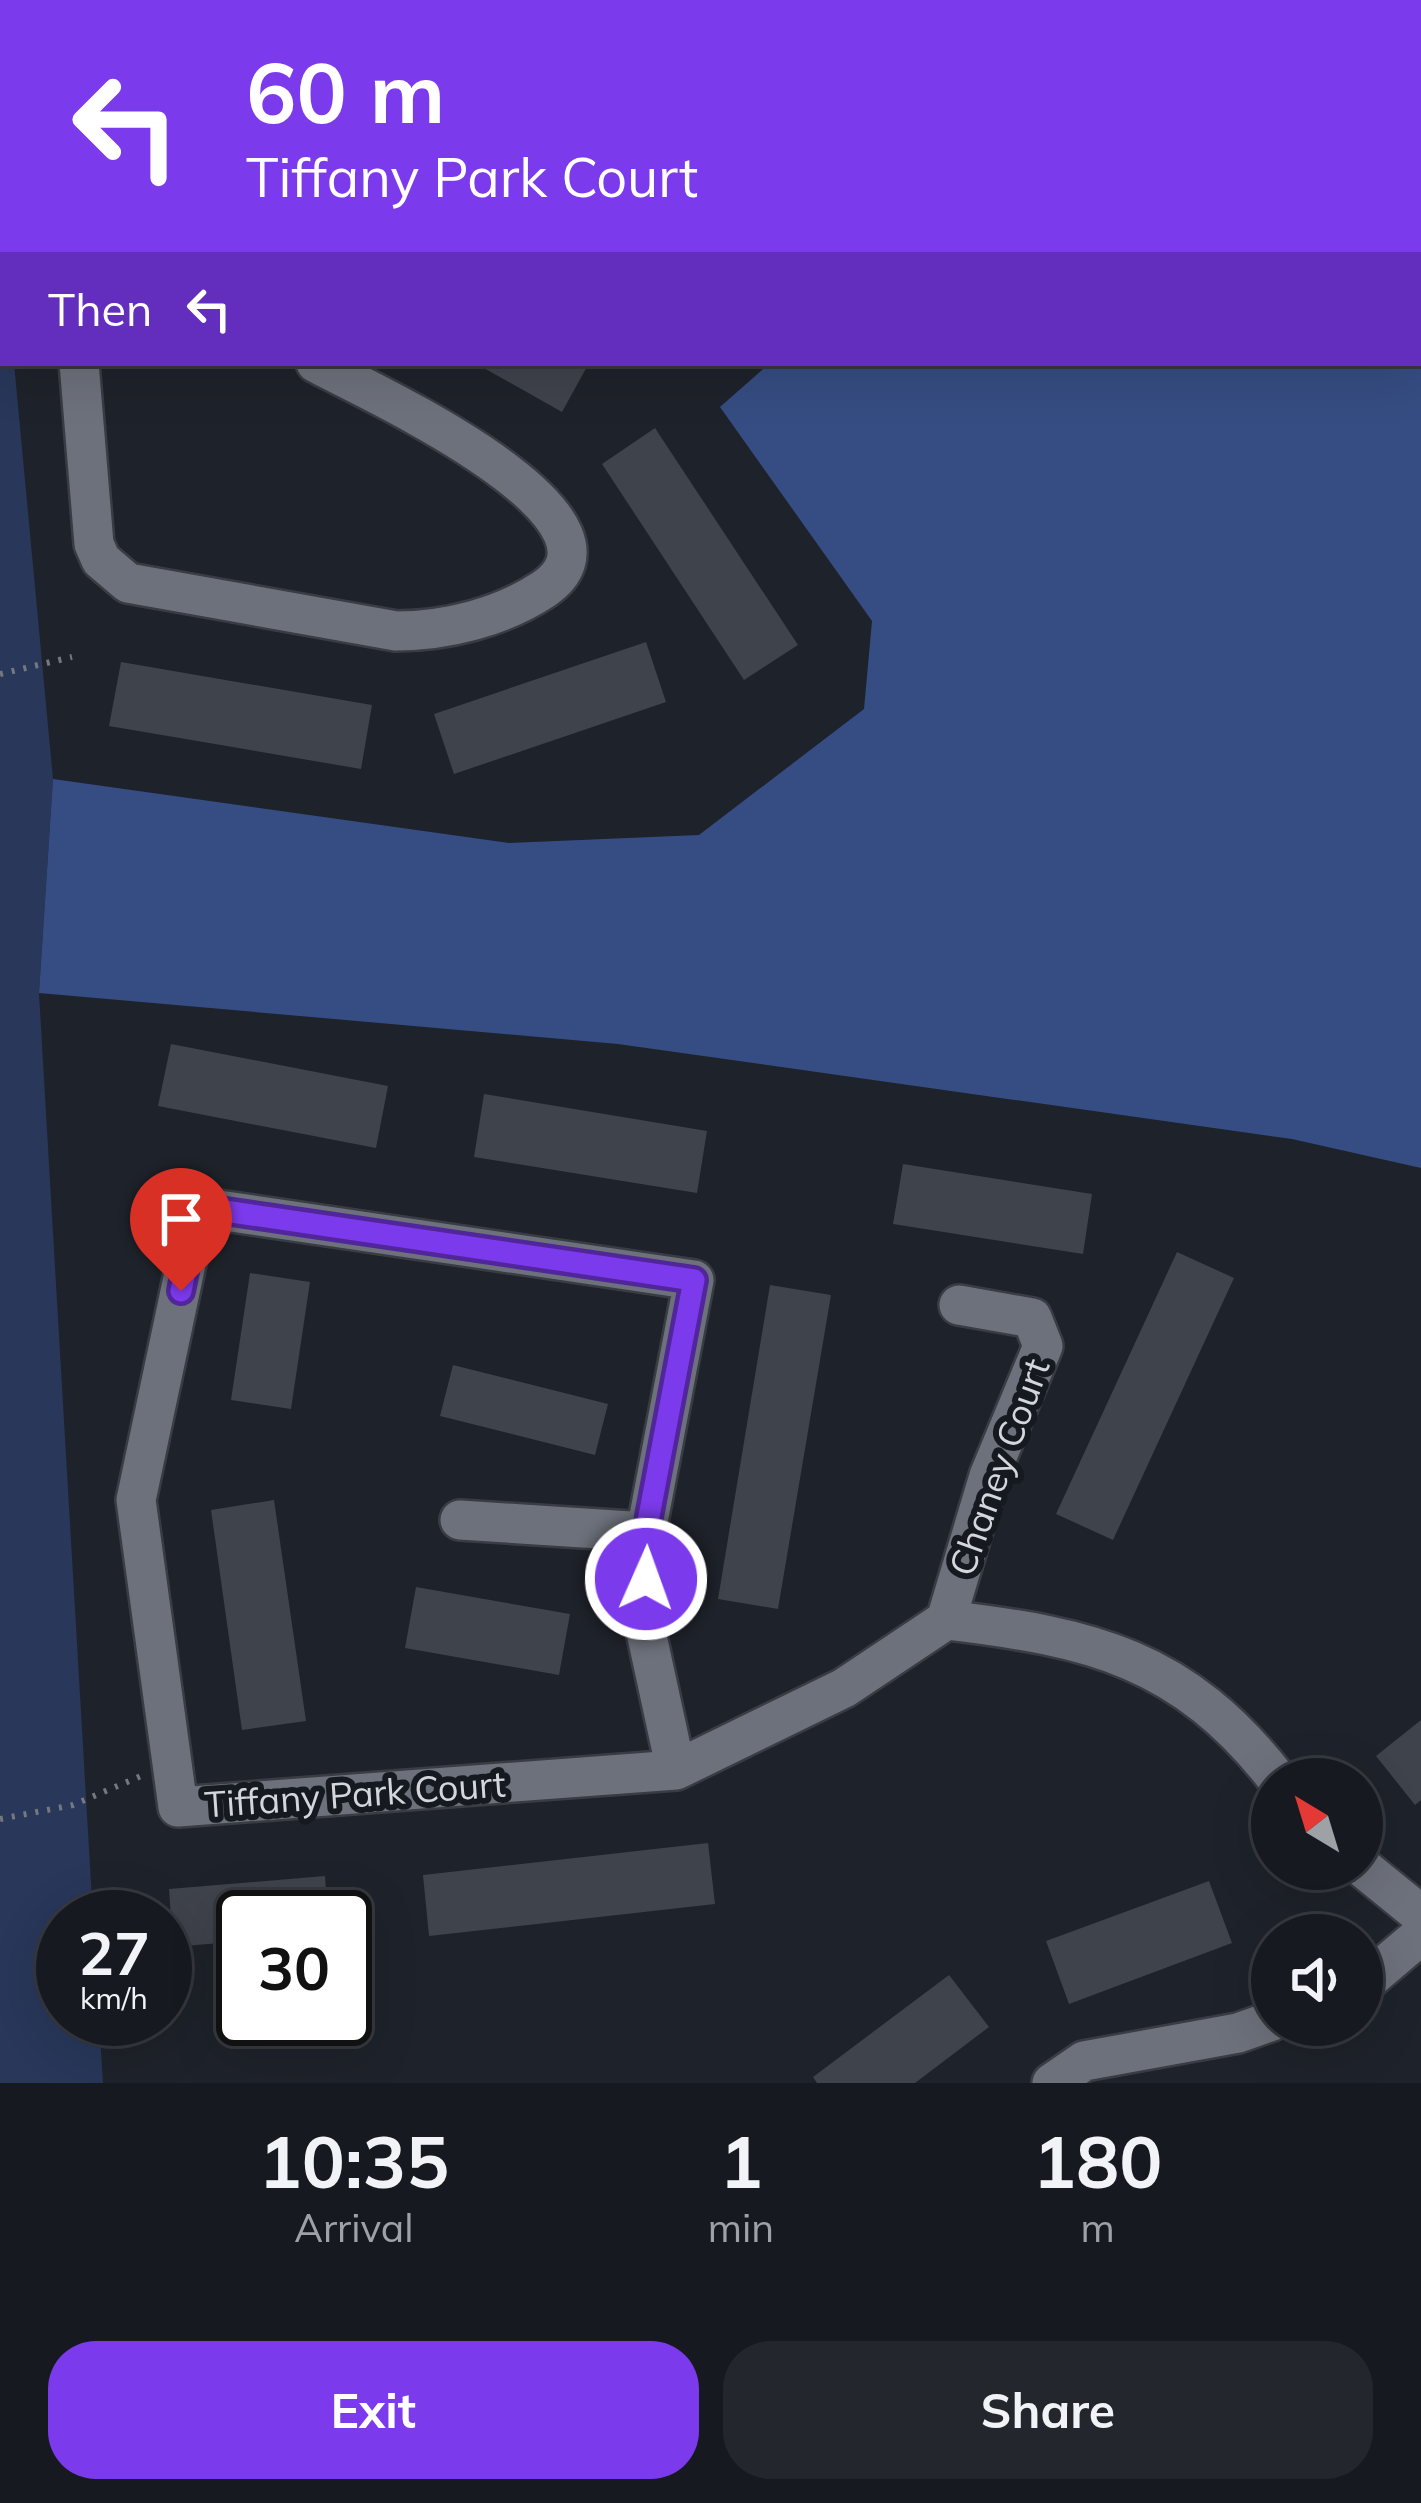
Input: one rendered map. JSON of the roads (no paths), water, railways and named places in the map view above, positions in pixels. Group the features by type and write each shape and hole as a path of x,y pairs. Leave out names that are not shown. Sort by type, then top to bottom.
{"street":[{"path":"79,366 94,544 101,560 128,583 396,632 428,631 475,619 553,583 565,561 564,540 532,490 487,456 322,366"},
{"name":"Tiffany Park Court","path":"676,1770 645,1627 646,1532 694,1280 198,1207 136,1500 178,1807 676,1770 844,1688 946,1620"},
{"name":"Chaney Court","path":"946,1620 989,1476 1043,1346 1032,1318 959,1305"},
{"path":"460,1520 646,1532"},
{"path":"946,1620 1043,1631 1136,1659 1209,1706 1257,1758"},
{"path":"1383,1884 1421,1915"},
{"path":"1383,1967 1421,1935"},
{"path":"1052,2083 1084,2061 1251,2028"}]}
